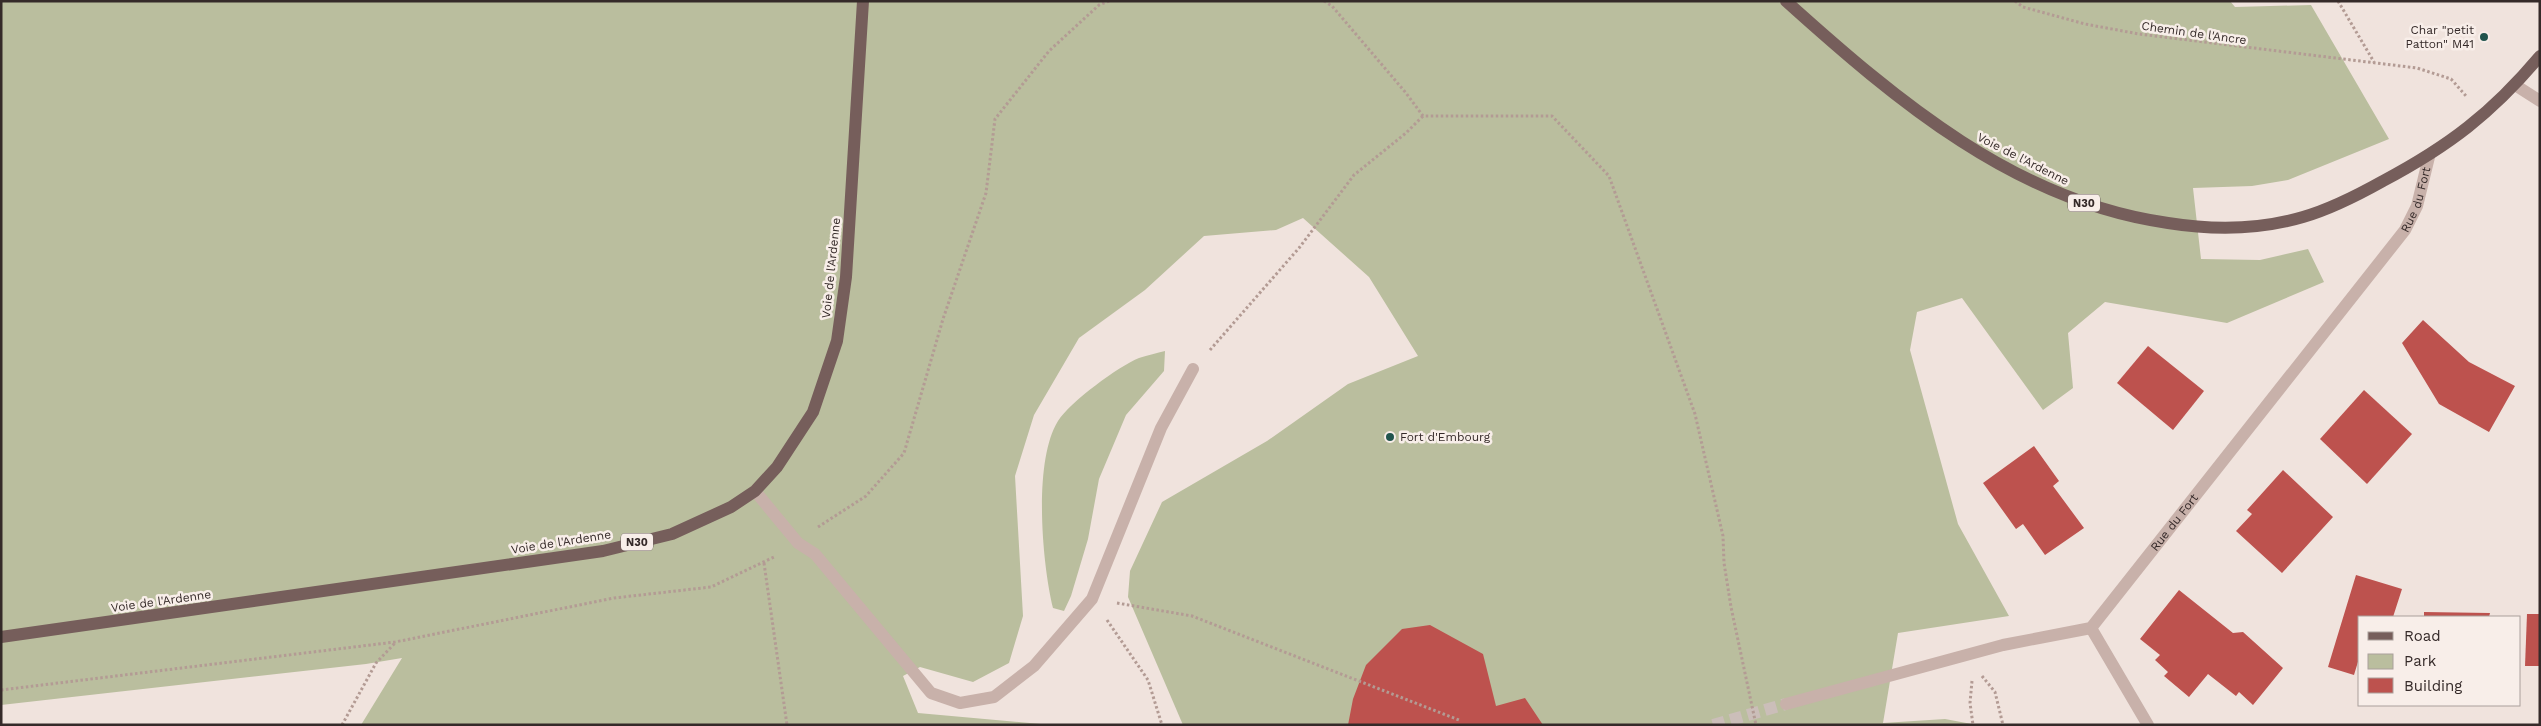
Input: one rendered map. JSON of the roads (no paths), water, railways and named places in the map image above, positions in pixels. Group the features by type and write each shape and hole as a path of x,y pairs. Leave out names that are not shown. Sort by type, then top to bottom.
{"main road":[{"name":"Voie de l'Ardenne","path":"1,637 603,551 672,534 731,506 755,491 777,467 813,412 836,341 846,277 863,1"},
{"name":"Voie de l'Ardenne","path":"1786,1 1844,54 1966,146 2038,186 2083,203 2135,219 2199,228 2252,227 2302,217 2356,196 2429,157 2484,116 2515,85 2540,56"}],"street":[{"path":"2515,85 2540,101"},
{"name":"Rue du Fort","path":"2091,628 2405,230 2417,206 2429,157"},
{"path":"755,491 802,539 931,693 960,703 994,697 1034,666 1092,599 1161,428 1193,369"},
{"path":"1786,704 1970,653 2091,628 2148,725"}],"tunnel":[{"path":"1713,725 1786,704"}],"place":[{"name":"Char \"petit Patton\" M41","path":"2484,37"},
{"name":"Fort d'Embourg","path":"1390,437"}]}
